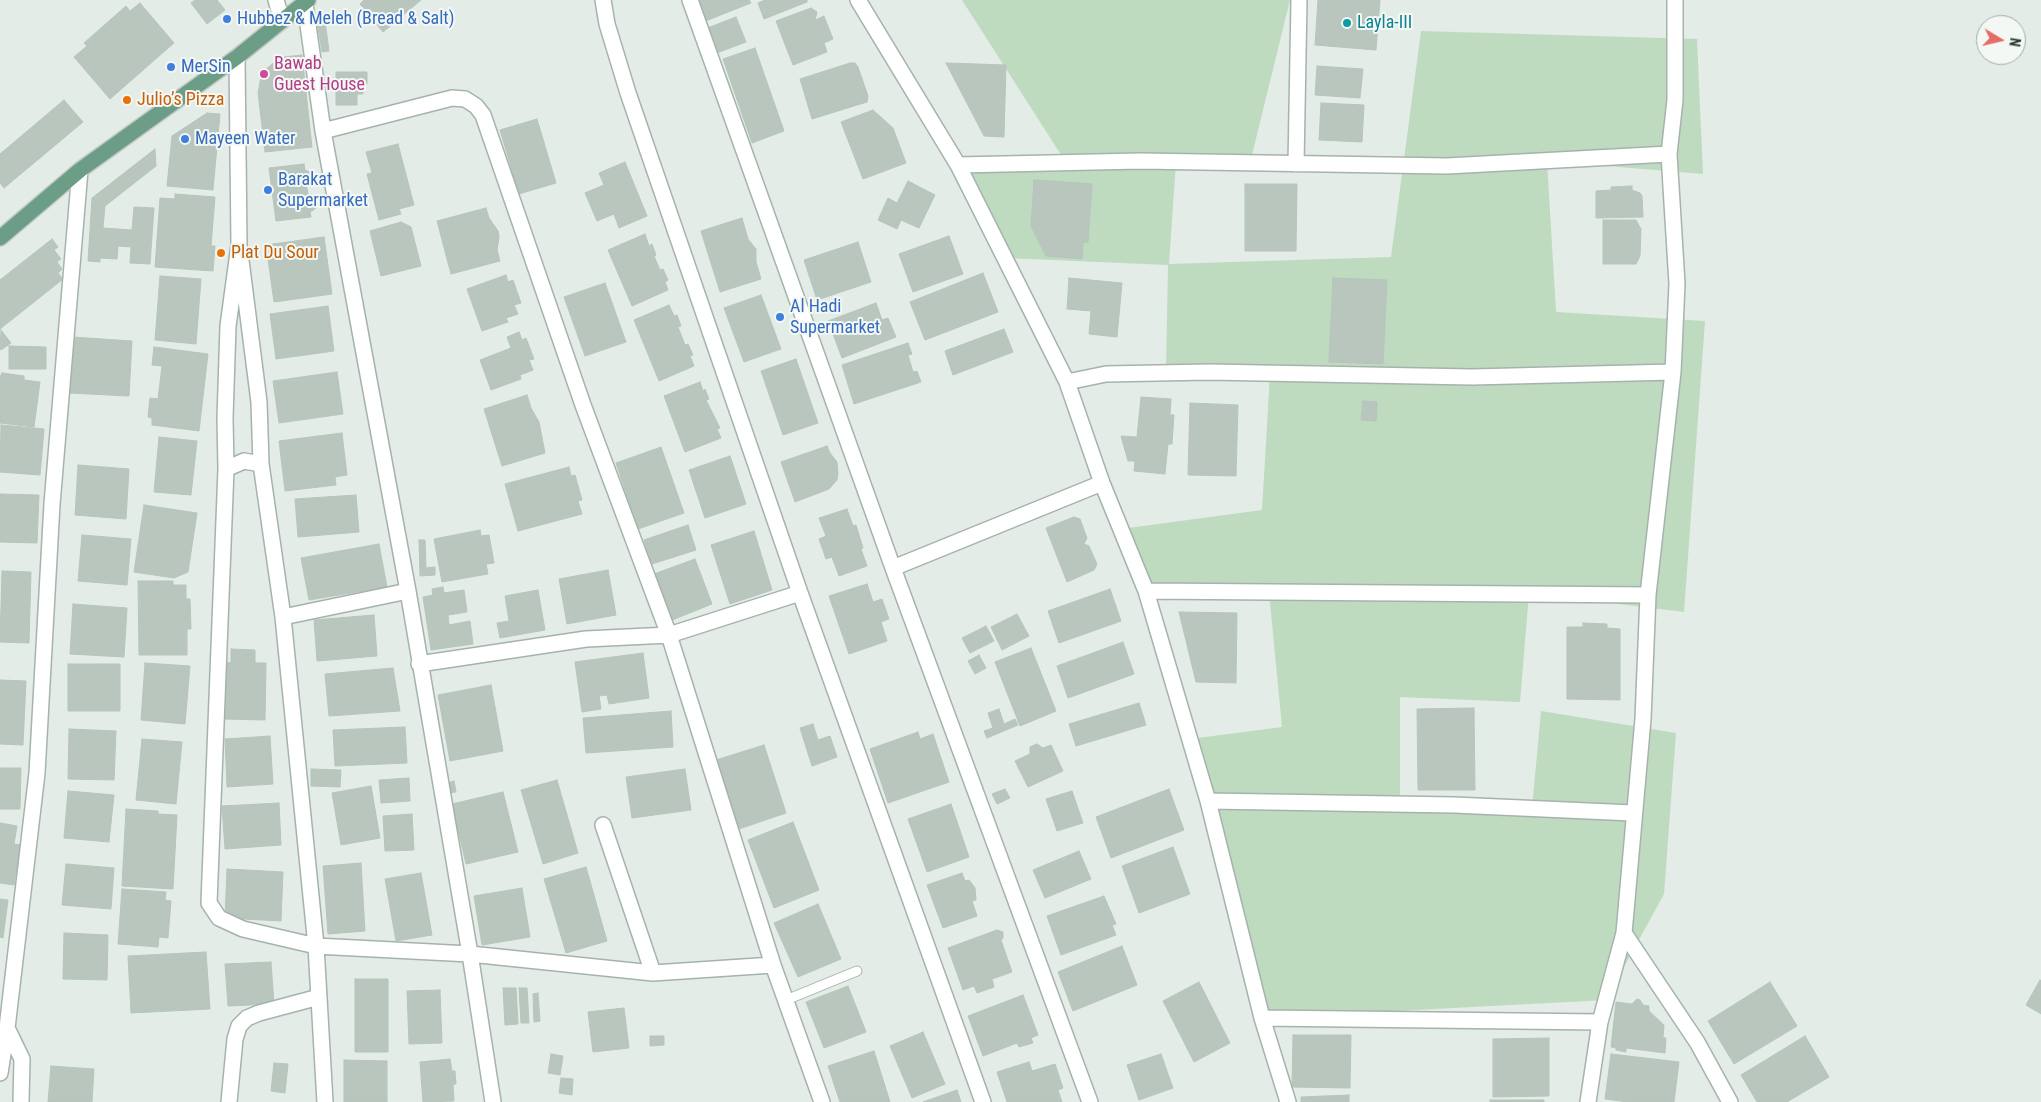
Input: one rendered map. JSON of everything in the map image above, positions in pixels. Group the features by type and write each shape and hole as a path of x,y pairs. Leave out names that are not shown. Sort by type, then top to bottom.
{"main road":[{"path":"0,238 80,170 237,57 307,2"}],"street":[{"path":"276,0 282,21"},
{"path":"603,0 607,24 628,93 800,593 982,1102"},
{"path":"690,0 893,568 1090,1102"},
{"path":"858,0 958,165 1067,382 1102,484 1146,590 1208,801 1262,1018 1288,1102"},
{"path":"1296,164 1299,0"},
{"path":"1588,1102 1600,1022 1624,933 1633,813 1643,719 1648,595 1673,372 1676,284 1669,154 1675,100 1675,0"},
{"path":"307,2 323,130 408,591 470,954 493,1102"},
{"path":"237,57 239,244 259,402 261,464 283,617 316,946 325,1102"},
{"path":"323,130 452,98 464,99 476,106 483,115 583,405 669,635 773,965 822,1102"},
{"path":"958,165 1140,161 1447,166 1669,154"},
{"path":"0,1073 37,774 52,504 80,170"},
{"path":"239,244 228,326 225,418 226,469 210,903 219,918 243,928 316,946 470,954 652,973 773,965"},
{"path":"1067,382 1106,374 1210,372 1472,376 1673,372"},
{"path":"226,469 244,461 261,464"},
{"path":"893,568 1102,484"},
{"path":"1146,590 1648,595"},
{"path":"283,617 408,591"},
{"path":"419,664 586,639 669,635 800,593"},
{"path":"1208,801 1454,805 1633,813"},
{"path":"603,825 652,973"},
{"path":"1624,933 1697,1042 1730,1102"},
{"path":"229,1102 235,1039 239,1026 248,1018 258,1013 319,997"},
{"path":"1262,1018 1600,1022"},
{"path":"7,1028 22,1060 21,1102"}],"lane":[{"path":"786,1000 857,971"}],"green space":[{"path":"962,0 1290,0 1250,163 1176,162 1169,264 1391,257 1421,31 1697,39 1703,174 1547,161 1556,312 1705,321 1684,612 1529,593 1520,702 1400,697 1400,804 1532,808 1541,711 1676,733 1664,894 1606,1000 1262,1018 1190,739 1282,727 1269,592 1146,591 1121,529 1262,510 1270,374 1166,373 1168,265 1006,258 958,165 1065,161"}],"building":[{"path":"195,0 217,0 225,10 207,24 191,3"},
{"path":"364,0 421,0 383,32 360,4"},
{"path":"694,0 749,0 751,3 703,22"},
{"path":"765,0 807,0 807,2 764,19 758,3"},
{"name":"Layla-III","path":"1318,0 1380,0 1376,50 1315,45"},
{"path":"140,3 174,43 110,99 74,57 87,46 84,43 126,6 130,11"},
{"path":"811,8 817,12 815,20 824,16 833,39 824,43 827,52 793,65 776,21"},
{"path":"736,17 746,42 714,54 705,29"},
{"path":"325,21 329,51 322,52 317,22"},
{"path":"755,48 784,131 752,143 723,59"},
{"path":"302,55 312,147 265,152 258,93 261,77 265,70 277,60 284,57"},
{"path":"855,63 858,67 868,96 867,102 812,119 800,79"},
{"path":"946,63 1006,65 1004,137 984,136"},
{"path":"1317,66 1363,69 1360,98 1315,95"},
{"path":"336,72 367,72 367,84 363,84 363,94 357,94 357,105 336,105"},
{"path":"64,100 83,122 4,188 0,183 0,154"},
{"path":"1321,103 1364,105 1362,142 1319,140"},
{"path":"873,110 893,128 906,163 863,179 841,122"},
{"path":"207,113 220,114 213,190 167,186 172,136"},
{"path":"537,119 556,183 519,194 500,130"},
{"path":"398,144 414,205 399,209 401,214 379,220 367,174 372,173 366,152"},
{"path":"155,149 156,166 105,206 103,228 132,230 134,207 154,208 150,264 130,263 131,247 118,246 117,259 100,258 100,262 88,261 92,198"},
{"path":"625,162 647,216 619,228 614,214 597,221 585,193 604,185 599,173"},
{"path":"304,164 305,170 312,174 310,182 306,183 309,200 314,203 315,209 310,212 311,217 276,221 269,168"},
{"path":"1034,180 1092,184 1088,242 1083,242 1082,259 1046,256 1031,226"},
{"path":"908,181 935,195 919,228 901,220 897,229 878,220 888,198 897,203"},
{"path":"1245,184 1297,184 1296,251 1245,251"},
{"path":"1632,186 1632,190 1640,193 1642,196 1643,217 1596,218 1596,191 1611,190 1611,187"},
{"path":"175,194 215,197 211,246 215,246 213,271 155,267 160,198 175,199"},
{"path":"486,208 489,218 498,231 497,250 500,261 451,274 437,221"},
{"path":"742,218 748,239 756,249 756,262 761,279 720,292 701,231"},
{"path":"1603,220 1636,220 1641,229 1640,256 1636,264 1603,264"},
{"path":"401,222 411,227 421,266 381,276 370,231"},
{"path":"645,234 649,246 652,244 656,255 654,256 660,270 663,269 668,280 665,282 668,290 632,306 608,250"},
{"path":"949,236 963,274 913,292 899,254"},
{"path":"324,237 332,294 274,302 266,245"},
{"path":"52,239 58,247 54,250 61,259 57,262 62,269 58,273 63,279 0,329 0,280"},
{"path":"858,242 871,282 817,300 804,260"},
{"path":"983,273 998,312 925,340 910,302"},
{"path":"506,275 508,282 513,280 521,303 514,305 518,314 506,318 508,322 482,331 467,289"},
{"path":"160,276 201,279 196,344 155,340"},
{"path":"1069,278 1122,283 1117,337 1089,334 1091,311 1067,309"},
{"path":"1333,278 1387,280 1383,364 1329,362"},
{"path":"605,283 626,342 585,356 564,297"},
{"path":"761,295 781,349 744,362 724,308"},
{"path":"876,303 882,320 888,318 896,337 842,358 828,321"},
{"path":"669,305 674,316 677,315 681,326 678,327 685,345 688,344 693,355 690,356 694,366 659,381 634,320"},
{"path":"328,306 334,351 276,359 270,314"},
{"path":"1004,329 1013,352 953,375 945,351"},
{"path":"1,330 11,343 1,350 0,348"},
{"path":"519,332 522,340 526,338 534,359 529,360 533,370 520,375 521,379 491,390 480,360 511,348 507,337"},
{"path":"72,337 132,341 129,396 69,393"},
{"path":"908,343 912,354 908,355 913,372 917,371 921,382 854,404 842,365"},
{"path":"9,346 46,347 46,369 9,369"},
{"path":"154,347 208,354 199,431 152,425 152,418 148,417 150,398 158,399 162,366 152,365"},
{"path":"796,359 818,423 783,435 761,371"},
{"path":"337,372 343,414 279,423 273,381"},
{"path":"2,373 24,376 24,380 40,382 34,427 0,423 0,377"},
{"path":"700,382 703,391 705,389 709,399 706,400 720,428 717,429 721,438 685,452 664,396"},
{"path":"527,395 531,408 539,422 545,453 502,466 484,409"},
{"path":"1141,397 1171,399 1170,415 1174,415 1172,444 1168,444 1165,474 1134,471 1135,461 1128,461 1121,436 1137,437"},
{"path":"1363,401 1377,402 1376,421 1361,420"},
{"path":"1190,403 1238,405 1236,476 1188,475"},
{"path":"1,425 44,429 40,475 0,472"},
{"path":"342,433 347,475 335,477 336,485 285,491 279,441"},
{"path":"159,437 197,441 191,495 154,492"},
{"path":"827,446 837,462 837,480 829,489 795,502 781,462"},
{"path":"661,447 684,513 638,529 616,463"},
{"path":"730,456 746,504 705,518 689,470"},
{"path":"78,465 129,469 126,519 75,515"},
{"path":"569,467 571,476 575,475 582,500 578,501 582,514 518,531 505,484"},
{"path":"0,494 39,495 37,543 0,542"},
{"path":"356,495 359,532 298,537 295,499"},
{"path":"144,505 197,513 188,572 174,578 134,572"},
{"path":"847,509 853,526 856,525 867,566 839,576 832,557 826,559 819,539 826,536 819,518"},
{"path":"1074,517 1080,519 1087,538 1084,544 1089,546 1097,564 1094,570 1067,582 1046,528"},
{"path":"688,525 696,550 652,564 644,540"},
{"path":"480,530 481,536 489,535 494,563 486,564 488,574 442,582 434,539"},
{"path":"754,531 772,590 730,604 711,545"},
{"path":"82,535 131,539 127,585 78,581"},
{"path":"419,540 425,540 426,568 435,567 435,575 420,576"},
{"path":"379,544 387,587 309,600 301,558"},
{"path":"695,559 712,604 672,620 654,574"},
{"path":"608,570 616,615 567,624 559,579"},
{"path":"2,571 31,572 29,643 0,642"},
{"path":"138,581 173,581 173,585 186,585 186,599 190,599 191,629 187,629 187,655 139,655"},
{"path":"867,584 873,602 882,599 889,619 881,622 887,641 849,654 829,596"},
{"path":"443,587 444,593 464,590 467,612 448,615 449,625 470,621 473,644 431,650 423,597 433,595 432,589"},
{"path":"1110,589 1121,621 1059,643 1048,611"},
{"path":"538,590 545,630 500,638 497,623 509,621 505,596"},
{"path":"73,604 127,608 124,657 70,654"},
{"path":"1179,612 1237,613 1236,683 1196,682"},
{"path":"1017,614 1029,636 1002,650 991,627"},
{"path":"374,615 377,656 317,661 314,620"},
{"path":"1583,623 1607,624 1607,628 1620,629 1620,700 1567,699 1567,627 1583,627"},
{"path":"986,626 994,641 970,653 962,638"},
{"path":"1123,642 1134,674 1068,698 1057,666"},
{"path":"1031,648 1056,711 1020,726 995,662"},
{"path":"231,649 255,650 255,663 266,663 265,720 224,719 225,662 231,663"},
{"path":"643,653 649,698 609,704 607,695 599,696 601,709 582,712 575,662"},
{"path":"979,655 986,668 975,674 968,661"},
{"path":"145,663 190,666 185,724 141,720"},
{"path":"68,664 120,664 120,711 68,711"},
{"path":"393,668 400,711 329,716 325,674"},
{"path":"0,680 26,681 23,745 0,744"},
{"path":"491,685 503,751 450,761 438,695"},
{"path":"1139,703 1146,725 1076,746 1069,724"},
{"path":"1474,708 1475,790 1418,790 1417,709"},
{"path":"999,709 1004,724 1015,719 1018,725 987,738 984,731 993,728 988,713"},
{"path":"671,711 673,747 586,753 583,718"},
{"path":"813,724 818,740 830,736 837,757 812,766 800,728"},
{"path":"405,727 407,763 335,766 333,730"},
{"path":"69,729 116,731 114,780 68,779"},
{"path":"918,732 920,739 933,734 949,782 888,803 870,749"},
{"path":"270,736 273,784 227,787 225,739"},
{"path":"142,739 182,742 176,804 136,800"},
{"path":"1037,744 1043,748 1051,745 1063,771 1028,787 1015,761 1030,754 1030,747"},
{"path":"764,745 786,813 739,829 716,760"},
{"path":"0,768 21,768 20,809 0,809"},
{"path":"311,769 341,770 340,787 311,786"},
{"path":"685,769 691,810 632,818 626,777"},
{"path":"409,778 410,801 381,803 379,780"},
{"path":"557,780 578,853 543,864 521,790"},
{"path":"454,781 456,792 448,793 447,783"},
{"path":"371,786 380,838 341,845 332,793"},
{"path":"1005,789 1010,798 997,804 992,794"},
{"path":"1169,789 1184,830 1111,858 1096,817"},
{"path":"68,791 114,795 109,842 64,838"},
{"path":"1072,791 1083,823 1057,831 1046,799"},
{"path":"503,792 518,852 466,864 452,804"},
{"path":"279,803 281,845 225,849 222,806"},
{"path":"951,804 969,857 927,872 908,819"},
{"path":"126,809 158,811 158,814 177,815 173,889 122,886"},
{"path":"412,814 414,850 385,851 383,816"},
{"path":"793,822 819,890 774,908 748,840"},
{"path":"0,823 17,826 14,844 21,845 14,885 0,883"},
{"path":"1173,847 1190,894 1139,913 1122,866"},
{"path":"1079,851 1091,879 1045,898 1033,870"},
{"path":"361,863 365,931 328,934 323,866"},
{"path":"66,864 114,868 111,909 62,905"},
{"path":"586,867 607,941 566,953 544,879"},
{"path":"227,869 283,872 281,921 225,918"},
{"path":"421,873 432,935 396,941 385,879"},
{"path":"962,873 965,881 969,880 975,888 976,900 972,901 977,916 943,928 927,885"},
{"path":"522,888 530,937 482,945 474,896"},
{"path":"122,889 166,892 165,900 171,901 168,938 159,937 158,947 118,944"},
{"path":"1104,896 1116,924 1112,925 1116,935 1061,955 1047,916"},
{"path":"0,899 8,900 3,938 0,937"},
{"path":"818,904 841,959 798,977 774,923"},
{"path":"997,930 1003,932 1001,940 1012,972 992,979 994,987 977,993 974,986 963,990 948,948"},
{"path":"64,933 108,935 107,980 63,979"},
{"path":"1122,946 1137,985 1073,1011 1058,972"},
{"path":"206,952 210,1009 131,1013 128,956"},
{"path":"271,962 274,1004 228,1006 225,964"},
{"path":"355,979 388,979 388,1052 355,1052"},
{"path":"2041,981 2041,1014 2026,1005"},
{"path":"1199,982 1230,1043 1194,1062 1163,1001"},
{"path":"1770,982 1797,1026 1734,1064 1708,1021"},
{"path":"848,986 866,1032 824,1048 806,1002"},
{"path":"503,988 516,988 518,1024 505,1025"},
{"path":"519,988 527,988 529,1023 521,1023"},
{"path":"440,990 442,1043 409,1044 407,991"},
{"path":"538,993 540,1021 534,1022 533,994"},
{"path":"1023,995 1038,1035 1031,1038 1033,1043 1019,1047 1017,1043 983,1056 968,1016"},
{"path":"1637,999 1643,1005 1649,1006 1649,1011 1664,1025 1663,1038 1666,1038 1665,1053 1626,1048 1626,1052 1611,1047 1616,1002 1632,1004"},
{"path":"624,1008 629,1048 593,1052 588,1012"},
{"path":"923,1032 945,1084 912,1098 890,1046"},
{"path":"1293,1035 1351,1035 1350,1088 1292,1087"},
{"path":"650,1036 664,1036 664,1045 650,1046"},
{"path":"1805,1036 1829,1077 1787,1102 1757,1102 1741,1075"},
{"path":"1549,1038 1549,1096 1493,1097 1493,1039"},
{"path":"874,1051 890,1102 840,1102 828,1066"},
{"path":"551,1054 563,1056 560,1075 548,1073"},
{"path":"1161,1054 1173,1088 1139,1100 1127,1065"},
{"path":"1611,1054 1679,1062 1674,1102 1629,1102 1605,1099"},
{"path":"450,1059 452,1071 455,1071 456,1084 453,1084 454,1101 423,1102 420,1062"},
{"path":"344,1060 387,1061 387,1102 344,1102"},
{"path":"1029,1062 1032,1071 1055,1064 1063,1088 1058,1090 1062,1102 1007,1102 997,1072"},
{"path":"274,1063 288,1064 285,1093 271,1091"},
{"path":"51,1066 94,1069 92,1102 48,1102"},
{"path":"561,1078 573,1079 572,1095 559,1093"},
{"path":"957,1090 961,1102 923,1102"},
{"path":"1349,1095 1349,1102 1301,1102 1301,1097"},
{"path":"1490,1100 1544,1100 1544,1102 1490,1102"}],"place":[{"name":"Hubbez & Meleh (Bread & Salt)","path":"227,19"},
{"name":"Layla-III","path":"1347,23"},
{"name":"MerSin","path":"171,67"},
{"name":"Bawab Guest House","path":"264,74"},
{"name":"Julio’s Pizza","path":"127,100"},
{"name":"Mayeen Water","path":"185,139"},
{"name":"Barakat Supermarket","path":"268,190"},
{"name":"Plat Du Sour","path":"221,253"},
{"name":"Al Hadi Supermarket","path":"780,317"}]}
